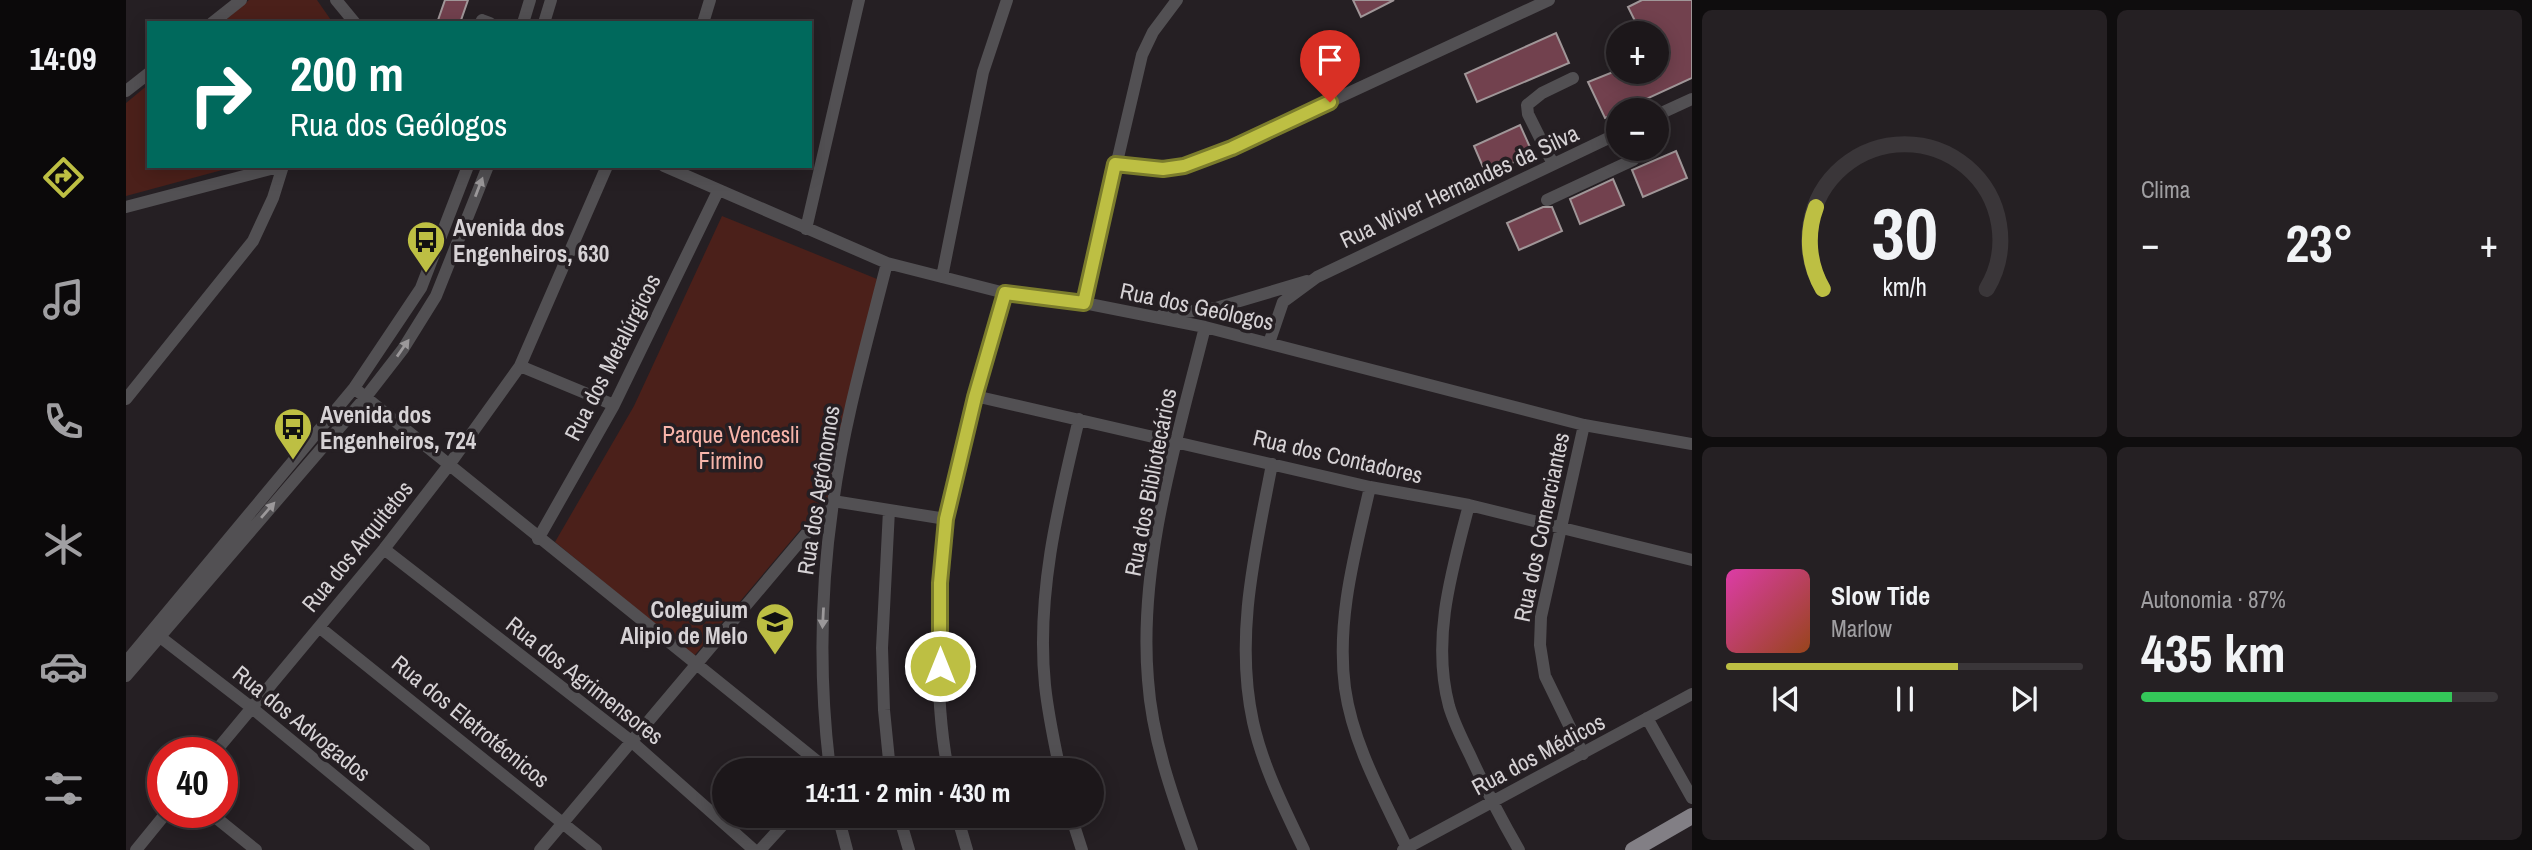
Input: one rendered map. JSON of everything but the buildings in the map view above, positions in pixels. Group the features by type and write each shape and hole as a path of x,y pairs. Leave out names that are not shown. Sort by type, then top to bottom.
{"main road":[{"path":"1633,850 1692,816"}],"street":[{"path":"215,21 241,0"},
{"path":"336,0 353,21"},
{"path":"524,21 529,4 545,18 551,0"},
{"path":"704,21 710,0"},
{"path":"806,229 859,0"},
{"path":"942,277 983,72 1007,0"},
{"path":"1084,303 1142,55 1153,32 1177,0"},
{"path":"1115,164 1163,169 1202,161 1549,0"},
{"path":"126,91 147,75"},
{"path":"1553,164 1528,114 1527,105 1542,93 1573,78"},
{"path":"1669,110 1692,99"},
{"name":"Rua Wiver Hernandes da Silva","path":"1147,317 1216,308 1317,277 1606,140"},
{"path":"1547,200 1631,161"},
{"path":"126,207 275,168"},
{"path":"126,399 253,241 273,198 282,168"},
{"path":"126,676 155,633 354,388 421,288 467,168"},
{"path":"126,662 365,398 403,349 436,296 487,168"},
{"name":"Rua dos Arquitetos","path":"228,737 384,549 520,366 606,168"},
{"name":"Rua dos Geólogos","path":"668,168 887,263 1005,293 1084,303 1205,327 1584,425 1692,444"},
{"name":"Rua dos Metalúrgicos","path":"538,539 614,405 718,191"},
{"name":"Rua dos Agrônomos","path":"828,758 821,643 833,502 850,410 887,263"},
{"name":"Rua Wiver Hernandes da Silva","path":"1269,343 1283,302 1317,277"},
{"path":"946,758 939,647 940,583 946,519 975,397 1005,293"},
{"name":"Rua dos Bibliotecários","path":"1192,850 1176,807 1156,736 1148,680 1147,628 1154,552 1177,441 1205,327"},
{"path":"520,366 614,405"},
{"path":"354,388 538,539 814,758"},
{"name":"Rua dos Contadores","path":"975,397 1370,487 1469,505 1692,560"},
{"path":"1058,758 1045,684 1047,575 1057,511 1079,419"},
{"name":"Rua dos Comerciantes","path":"1583,754 1552,694 1541,660 1541,617 1584,425"},
{"path":"1272,464 1247,601 1245,659 1253,721 1271,780 1304,850"},
{"path":"1370,487 1344,608 1342,650 1345,690 1368,767 1405,849"},
{"path":"540,850 833,502 946,519"},
{"path":"1469,505 1449,580 1444,617 1446,689 1455,722 1492,803 1519,850"},
{"path":"889,510 882,648 889,758"},
{"name":"Rua dos Agrimensores","path":"384,549 631,741 754,850"},
{"name":"Rua dos Eletrotécnicos","path":"319,627 596,850"},
{"name":"Rua dos Advogados","path":"155,633 252,708 424,850"},
{"name":"Rua dos Médicos","path":"1405,849 1692,694"},
{"path":"1647,718 1692,798"},
{"path":"136,850 154,828"},
{"path":"229,828 256,850"},
{"path":"760,850 780,828"},
{"path":"842,828 848,850"},
{"path":"903,828 909,850"},
{"path":"961,828 967,850"},
{"path":"1075,828 1082,850"}],"green space":[{"path":"249,0 317,0 332,21 224,21"},
{"path":"147,86 147,168 230,168 126,196 126,103"},
{"name":"Parque Vencesli Firmino","path":"722,216 877,279 828,497 694,656 555,542 634,406"}],"place":[{"name":"Avenida dos Engenheiros, 630","path":"426,274"},
{"name":"Avenida dos Engenheiros, 724","path":"293,461"},
{"name":"Coleguium Alipio de Melo","path":"775,656"}],"route":[{"path":"940,666 940,583 946,519 975,397 1005,293 1084,303 1115,164 1163,169 1202,161 1330,102"}]}
